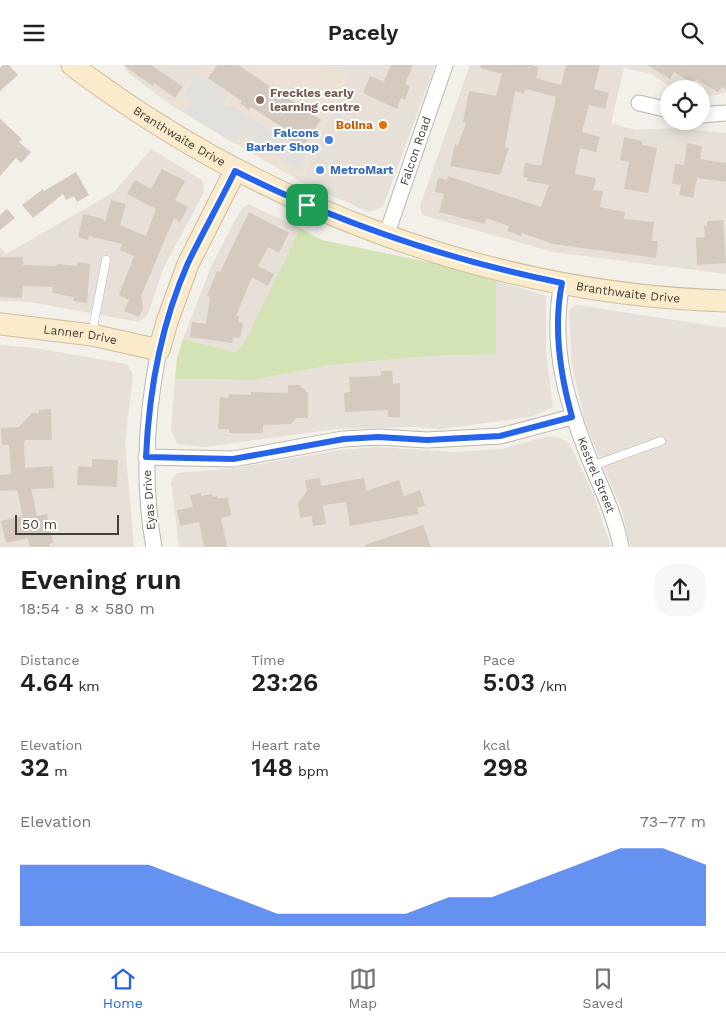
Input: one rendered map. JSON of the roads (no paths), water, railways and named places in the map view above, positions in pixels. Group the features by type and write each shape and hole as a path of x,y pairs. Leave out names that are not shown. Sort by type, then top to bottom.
{"street":[{"name":"Falcon Road","path":"386,237 445,65"},
{"name":"Branthwaite Drive","path":"84,69 184,143 235,171 307,205 386,237 520,275 562,283 634,295 726,301"},
{"path":"639,103 660,108"},
{"path":"710,114 726,113"},
{"name":"Eyas Drive","path":"154,547 146,457 151,401 160,351 167,321 188,264 235,171"},
{"name":"Kestrel Street","path":"562,283 558,306 558,340 566,397 572,417 608,504 620,547"},
{"name":"Lanner Drive","path":"0,324 92,335 160,351"},
{"path":"146,457 233,459 344,439 378,437 427,440 500,436 572,417"}],"lane":[{"path":"92,335 106,260"},
{"path":"592,466 661,441"}],"place":[{"name":"Freckles early learning centre","path":"260,100"},
{"name":"Bolina","path":"383,125"},
{"name":"Falcons Barber Shop","path":"329,140"},
{"name":"MetroMart","path":"320,170"}]}
